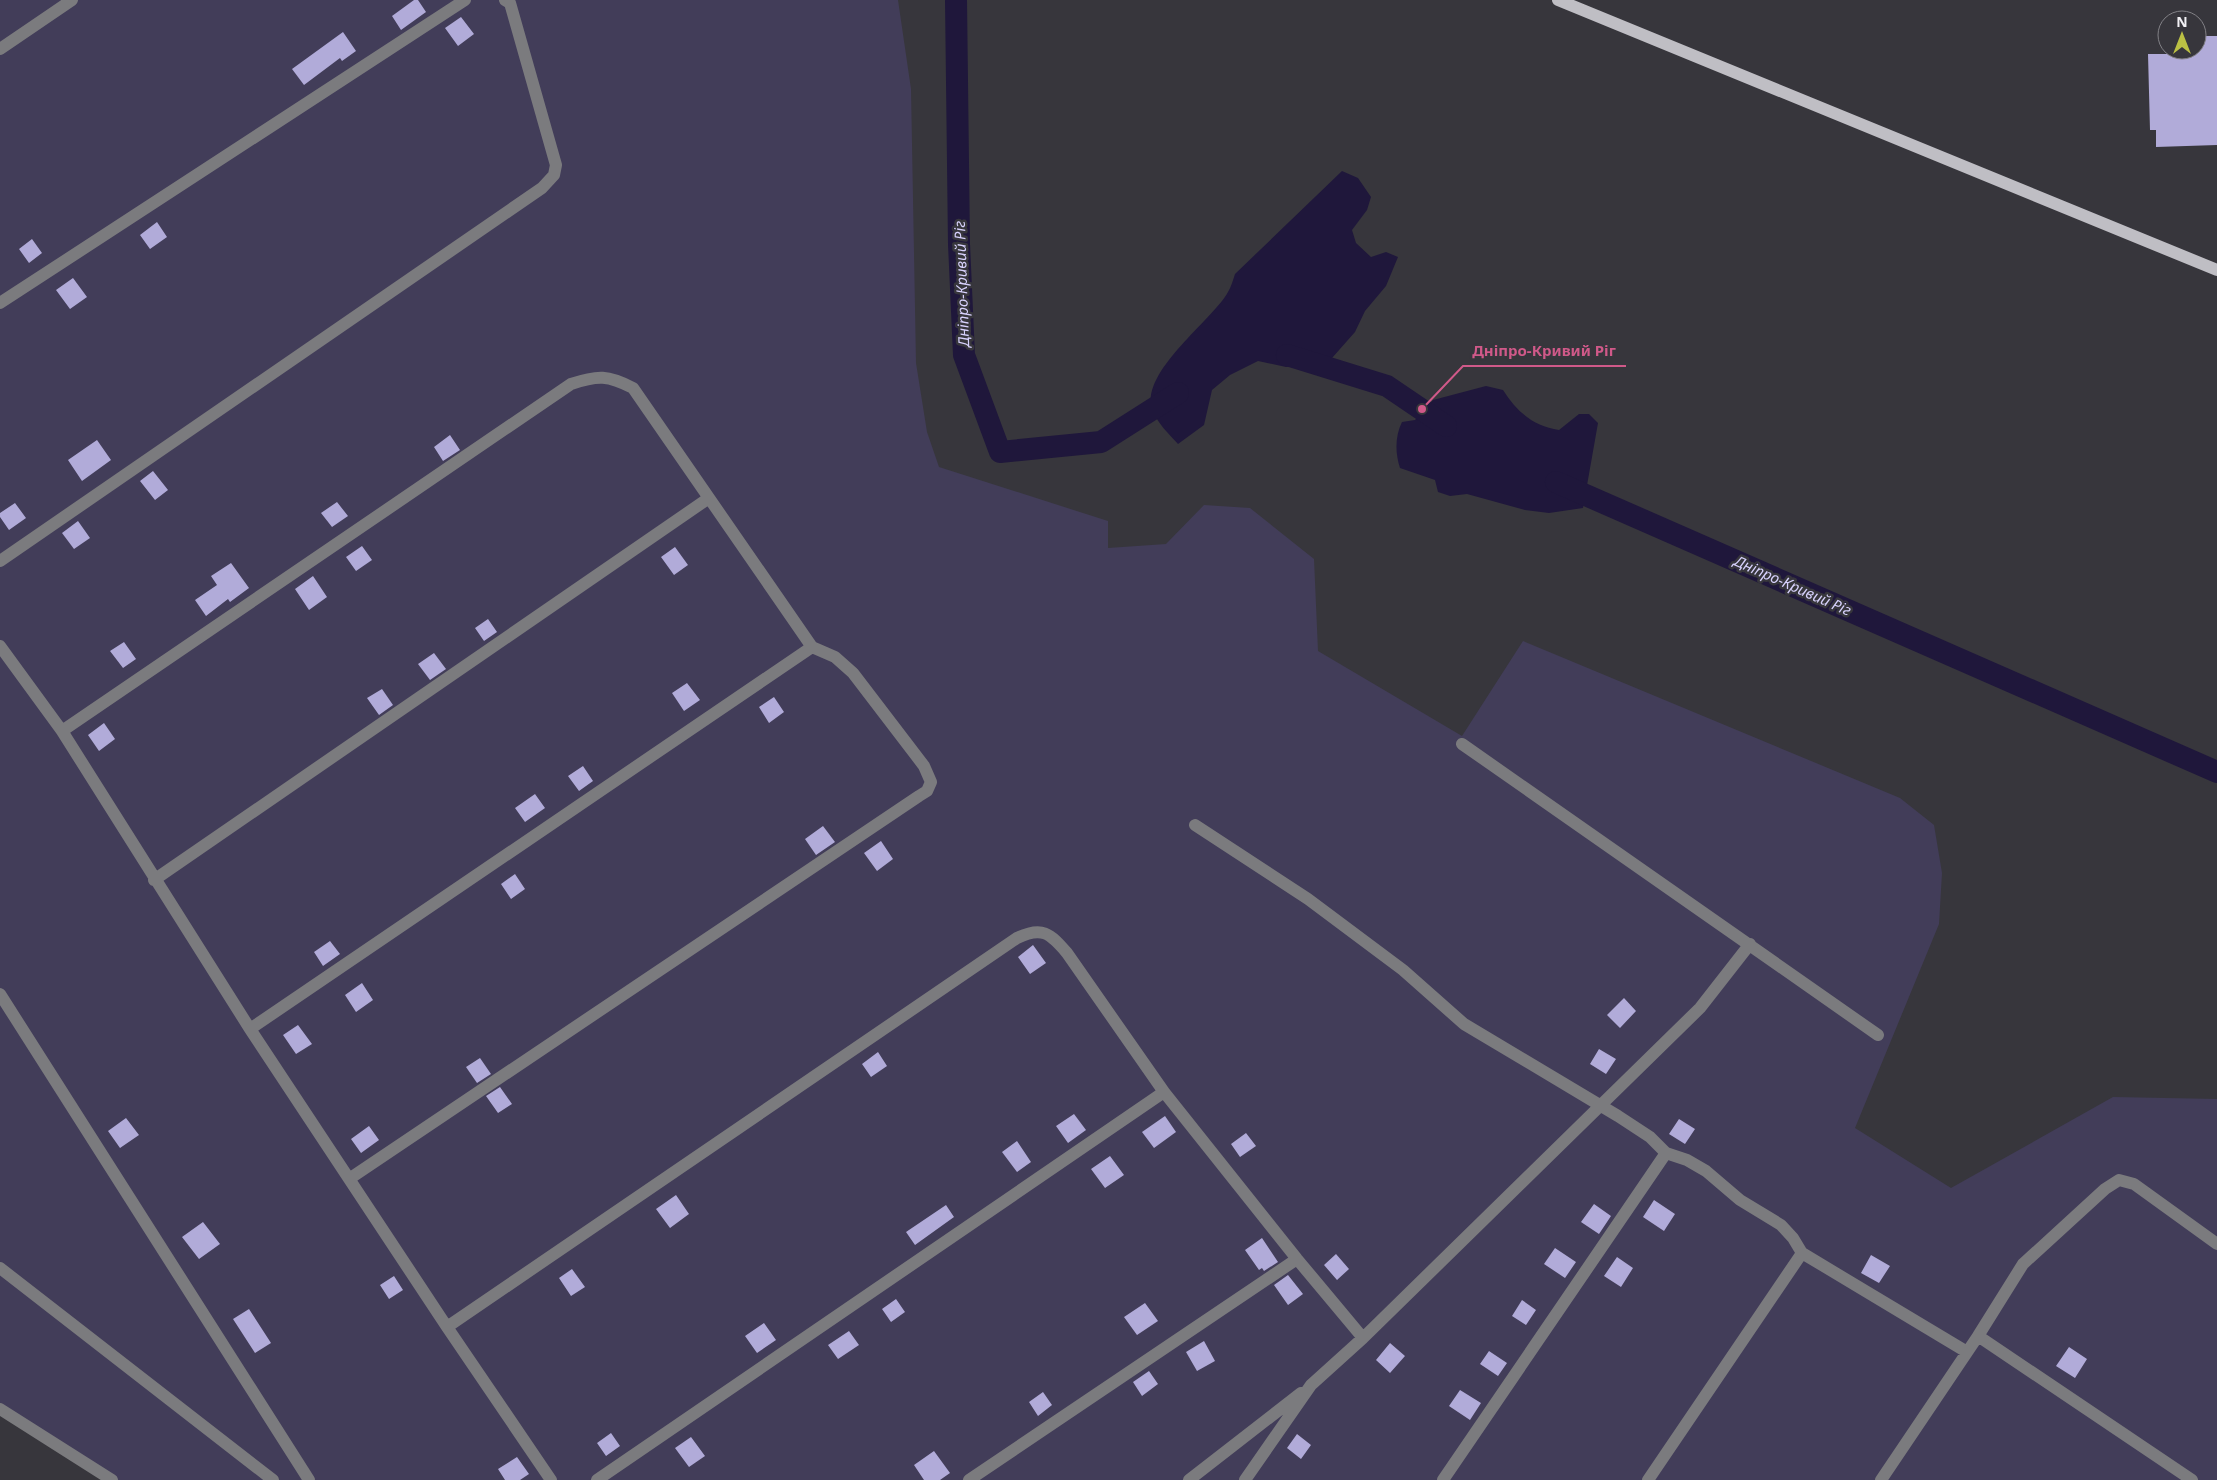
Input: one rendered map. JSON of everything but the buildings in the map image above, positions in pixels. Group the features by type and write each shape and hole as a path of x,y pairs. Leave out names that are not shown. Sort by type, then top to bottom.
{"main road":[{"path":"1558,0 2217,270"}],"street":[{"path":"0,49 72,0"},
{"path":"0,303 465,0"},
{"path":"0,561 542,188 554,175 556,165 510,3 505,0"},
{"path":"62,731 572,384 593,377 600,377 614,378 633,388 812,647 834,657 853,673 924,766 931,782 927,791 349,1179"},
{"path":"154,880 709,498"},
{"path":"0,646 62,731 154,880 250,1029 447,1327 551,1480"},
{"path":"250,1029 812,647"},
{"path":"1462,744 1878,1035"},
{"path":"1195,825 1316,905 1403,970 1464,1024 1650,1137 1666,1153 1687,1160 1706,1171 1740,1200 1781,1225 1793,1238 1802,1253 1967,1352"},
{"path":"447,1327 1017,938 1028,933 1044,932 1055,939 1067,953 1164,1092 1297,1259 1364,1338"},
{"path":"1189,1480 1311,1385 1364,1338 1700,1008 1750,944"},
{"path":"0,994 309,1480"},
{"path":"597,1480 1164,1092"},
{"path":"1443,1480 1666,1153"},
{"path":"1881,1480 1978,1336 2022,1264 2105,1189 2119,1180 2134,1184 2217,1244"},
{"path":"1648,1480 1802,1253"},
{"path":"969,1480 1297,1259"},
{"path":"0,1268 273,1480"},
{"path":"1978,1336 2192,1480"},
{"path":"1245,1480 1311,1385"},
{"path":"0,1409 112,1480"}],"shaded area":[{"path":"0,0 898,0 911,89 916,363 927,432 939,467 1108,521 1108,548 1166,544 1204,505 1250,508 1314,559 1318,651 1462,736 1523,641 1900,798 1934,825 1942,873 1939,924 1855,1128 1951,1188 2113,1097 2217,1099 2217,1480 110,1480 0,1411"},
{"path":"1342,171 1358,178 1371,197 1367,210 1352,230 1356,243 1371,257 1386,252 1398,257 1386,286 1365,311 1355,332 1332,358 1315,364 1286,367 1258,361 1230,375 1212,390 1204,425 1178,444 1161,425 1153,411 1151,396 1156,381 1166,364 1220,304 1229,290 1235,274"},
{"path":"1486,386 1503,390 1526,417 1550,428 1559,430 1579,414 1589,414 1598,423 1583,508 1549,513 1525,510 1467,494 1450,496 1438,492 1435,480 1400,468 1396,445 1402,422 1415,420 1433,400"}],"waterway":[{"name":"Дніпро-Кривий Ріг","path":"956,0 959,244 964,355 1000,452 1101,442 1178,393"},
{"name":"Дніпро-Кривий Ріг","path":"1287,355 1387,386 1446,426"},
{"name":"Дніпро-Кривий Ріг","path":"1556,482 2217,772"}],"place":[{"name":"Дніпро-Кривий Ріг","path":"1422,409"}]}
